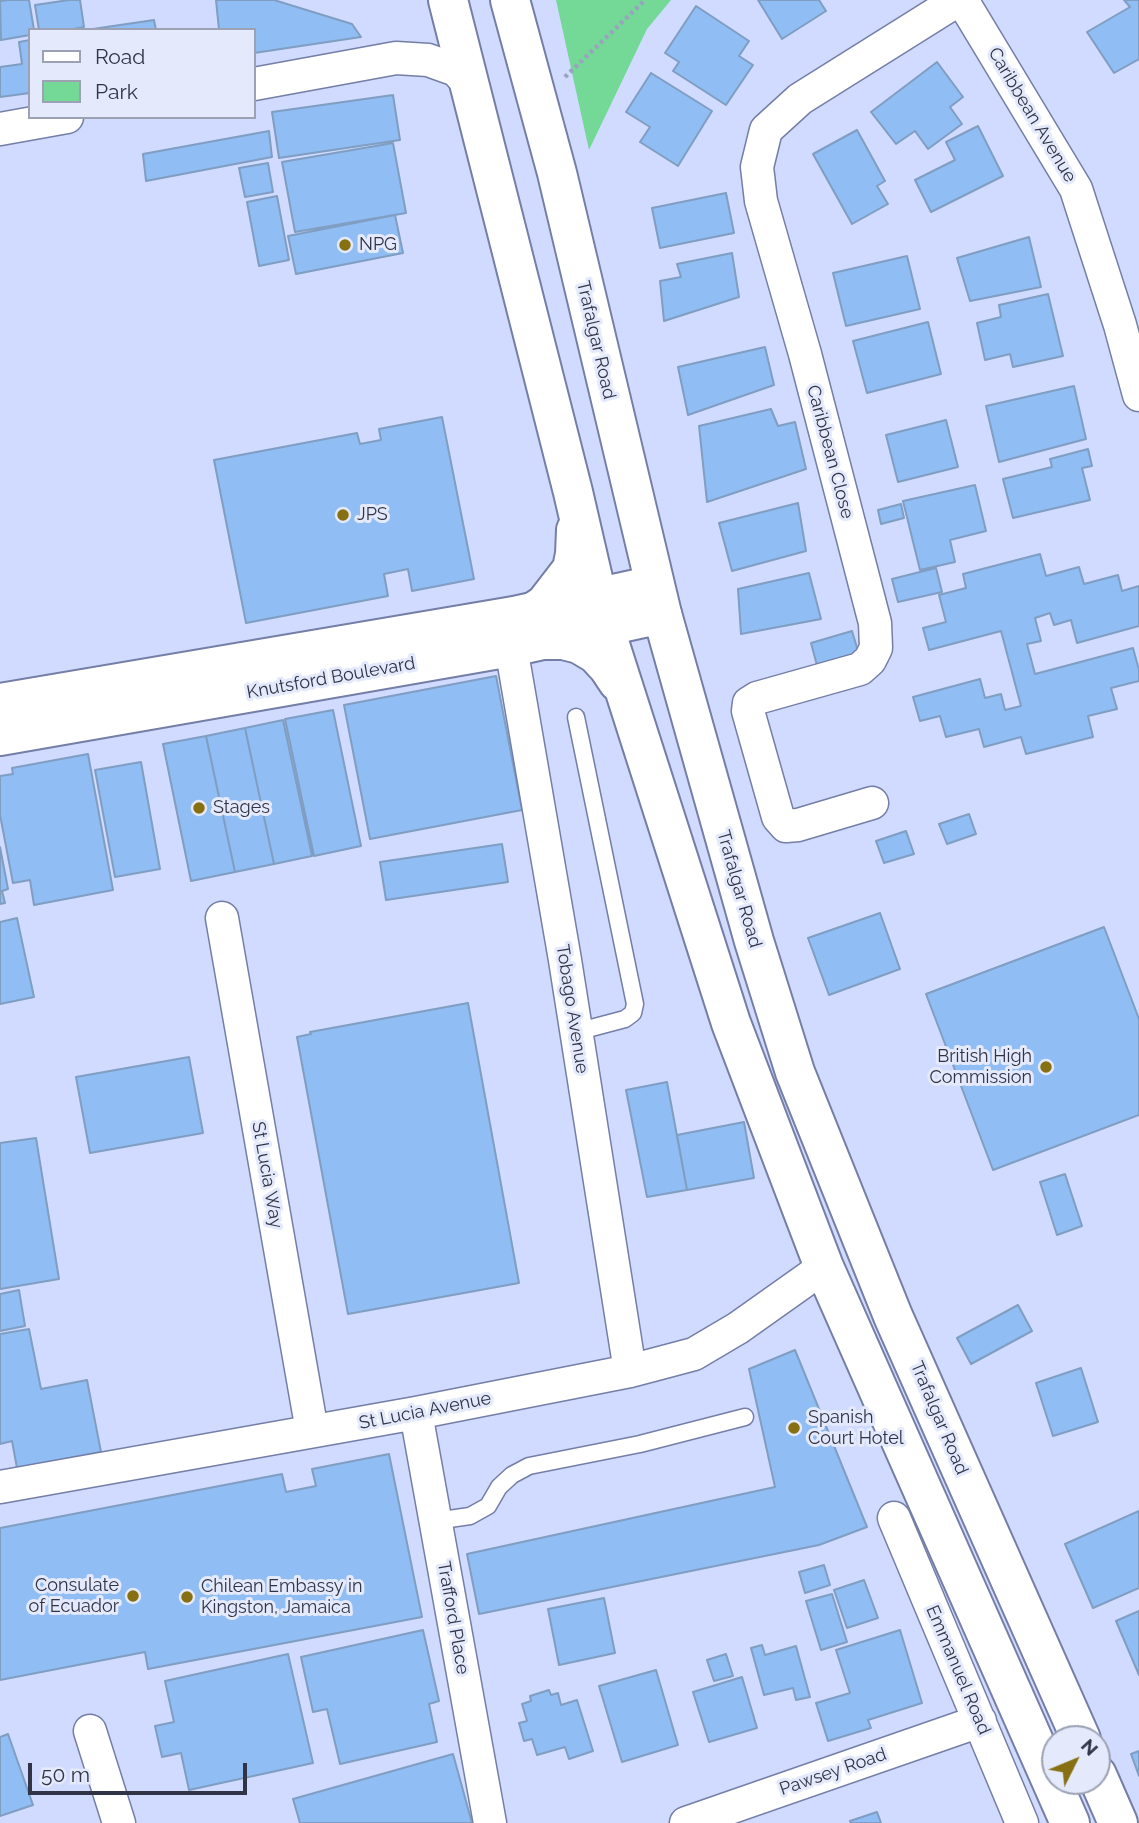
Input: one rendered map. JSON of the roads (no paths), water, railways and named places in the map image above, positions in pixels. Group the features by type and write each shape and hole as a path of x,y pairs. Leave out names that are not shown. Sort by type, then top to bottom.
{"main road":[{"path":"448,0 573,492 600,613 623,693 731,1023 824,1268 1070,1823"},
{"name":"Trafalgar Road","path":"510,0 557,173 658,599 754,941 795,1072 893,1316 1075,1725"},
{"path":"573,492 576,539 572,569 545,604 528,633 579,644 596,654 608,667 623,693"},
{"name":"Knutsford Boulevard","path":"0,736 528,633 658,599"},
{"name":"Knutsford Boulevard","path":"0,703 528,633"},
{"path":"1106,1795 1118,1823"}],"street":[{"name":"Caribbean Avenue","path":"960,0 1076,189 1120,325 1139,395"},
{"name":"Caribbean Close","path":"872,803 798,825 786,825 778,817 748,711 749,703 757,698 860,669 870,660 876,648 875,623 805,355 761,201 757,167 766,130 800,99 960,0"},
{"path":"256,84 396,58 429,60 456,70 470,84"},
{"path":"0,129 56,119"},
{"name":"Tobago Avenue","path":"528,633 576,1032 630,1371"},
{"name":"St Lucia Way","path":"222,918 312,1432"},
{"name":"St Lucia Avenue","path":"0,1487 416,1413 630,1371 694,1354 738,1328 824,1268"},
{"name":"Trafford Place","path":"416,1413 490,1823"},
{"name":"Emmanuel Road","path":"894,1518 1021,1823"},
{"name":"Pawsey Road","path":"686,1823 980,1721"},
{"path":"90,1731 119,1823"}],"lane":[{"path":"576,717 635,1004 633,1013 625,1018 576,1032"},
{"path":"435,1521 470,1516 488,1506 499,1487 528,1466 640,1444 745,1417"}],"place":[{"name":"NPG","path":"345,245"},
{"name":"JPS","path":"343,515"},
{"name":"Stages","path":"199,808"},
{"name":"British High Commission","path":"1046,1067"},
{"name":"Spanish Court Hotel","path":"794,1428"},
{"name":"Consulate of Ecuador","path":"133,1596"},
{"name":"Chilean Embassy in Kingston, Jamaica","path":"187,1597"}]}
